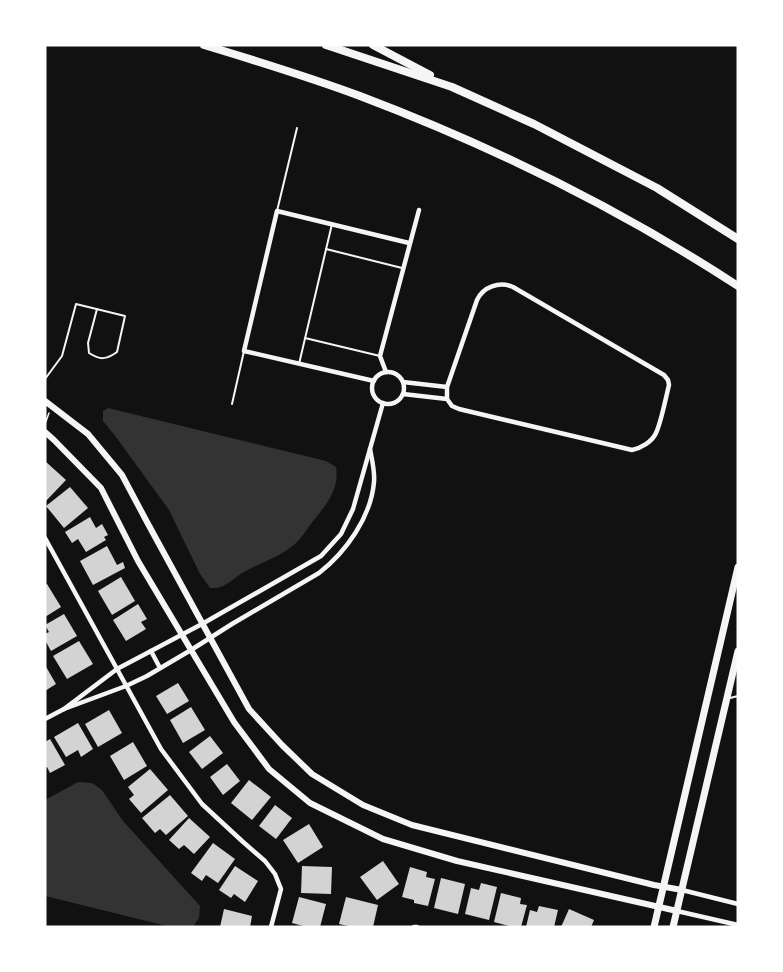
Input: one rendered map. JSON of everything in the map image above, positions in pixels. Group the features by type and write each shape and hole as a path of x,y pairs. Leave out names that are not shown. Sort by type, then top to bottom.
{"highway":[{"path":"204,45 359,96 500,154 597,202 695,258 738,286"},
{"path":"326,45 452,87"},
{"path":"373,45 452,87 534,124 597,156 657,188 738,239"}],"main road":[{"path":"654,927 738,567"},
{"path":"673,927 727,698 736,673 738,651"}],"street":[{"path":"386,372 380,356 419,210"},
{"path":"374,381 244,351 277,211 409,243"},
{"path":"501,285 513,287 664,375 669,385 656,435 648,443 632,450 459,409 452,406 447,399 447,387 480,294 489,288 501,285"},
{"path":"386,372 396,374 403,382 403,394 393,403 383,403 374,396 372,391 374,381 386,372"},
{"path":"403,382 447,387"},
{"path":"403,394 447,399"},
{"path":"45,401 88,434 122,475 249,709 312,774 363,805 412,825 738,904"},
{"path":"64,709 117,669 202,624 321,556 340,534 353,509 383,403"},
{"path":"45,432 101,488 138,561 234,722 269,769 310,803 383,839 457,861 738,925"},
{"path":"45,719 64,709 126,686 160,669 329,565 349,542 367,511 374,480 370,445"},
{"path":"45,538 161,749 202,804 265,861 275,874 280,889 271,927"},
{"path":"321,556 329,565"},
{"path":"151,651 160,669"}],"lane":[{"path":"277,211 297,128"},
{"path":"299,364 332,224"},
{"path":"326,249 403,268"},
{"path":"45,379 62,356 76,304 97,309 125,316 117,352 109,358 97,358 89,353 88,343 97,309"},
{"path":"305,338 380,356"},
{"path":"232,404 244,351"},
{"path":"727,698 738,696"}],"path":[{"path":"45,424 51,409"}],"shaded area":[{"path":"108,408 326,461 336,467 336,484 325,505 290,548 242,573 224,586 210,588 200,574 169,510 103,421 103,411"},
{"path":"78,782 92,783 102,790 123,821 200,906 199,918 193,927 171,927 45,896 45,800"}],"building":[{"path":"45,461 66,480 45,502"},
{"path":"70,487 88,508 64,528 46,506"},
{"path":"90,517 96,528 102,524 108,535 104,537 106,540 86,552 78,539 72,543 65,532"},
{"path":"107,546 117,565 123,562 125,568 93,585 80,561"},
{"path":"121,577 135,601 112,615 98,591"},
{"path":"47,584 61,607 45,617 45,585"},
{"path":"138,604 147,619 141,622 146,629 126,641 113,620"},
{"path":"64,614 77,636 51,651 45,640 45,634 49,632 45,625"},
{"path":"79,641 93,664 67,679 53,656"},
{"path":"45,665 56,684 45,691"},
{"path":"178,683 189,701 167,714 156,696"},
{"path":"191,707 205,730 183,743 170,720"},
{"path":"109,710 122,733 98,747 85,724"},
{"path":"78,723 93,749 81,757 78,750 66,757 54,737"},
{"path":"210,736 223,753 202,769 189,752"},
{"path":"50,739 65,765 50,773 47,767 45,768 45,742"},
{"path":"133,742 147,766 124,780 110,756"},
{"path":"227,764 240,781 223,795 210,777"},
{"path":"150,769 168,790 141,813 129,799 134,795 128,787"},
{"path":"249,780 271,797 252,820 231,803"},
{"path":"170,795 188,816 166,835 160,829 155,833 142,818"},
{"path":"275,805 292,818 276,839 259,826"},
{"path":"189,818 210,837 194,854 184,845 179,849 169,840"},
{"path":"309,824 323,847 298,863 283,840"},
{"path":"213,843 235,859 218,883 206,875 202,881 191,873"},
{"path":"383,861 399,884 377,900 360,877"},
{"path":"235,866 258,881 245,902 234,894 231,898 219,890"},
{"path":"302,866 332,867 331,894 301,893"},
{"path":"410,867 427,872 426,877 435,879 428,906 402,897"},
{"path":"441,878 465,884 458,914 434,908"},
{"path":"481,883 497,887 489,920 465,914 471,888 479,890"},
{"path":"501,893 521,898 520,904 527,905 521,927 494,922"},
{"path":"299,897 326,904 320,927 307,927 292,923"},
{"path":"346,897 378,905 373,927 339,924"},
{"path":"539,906 558,910 554,927 526,927 530,910 537,912"},
{"path":"224,909 252,916 250,927 220,927"},
{"path":"569,909 594,920 591,927 561,927"}]}
